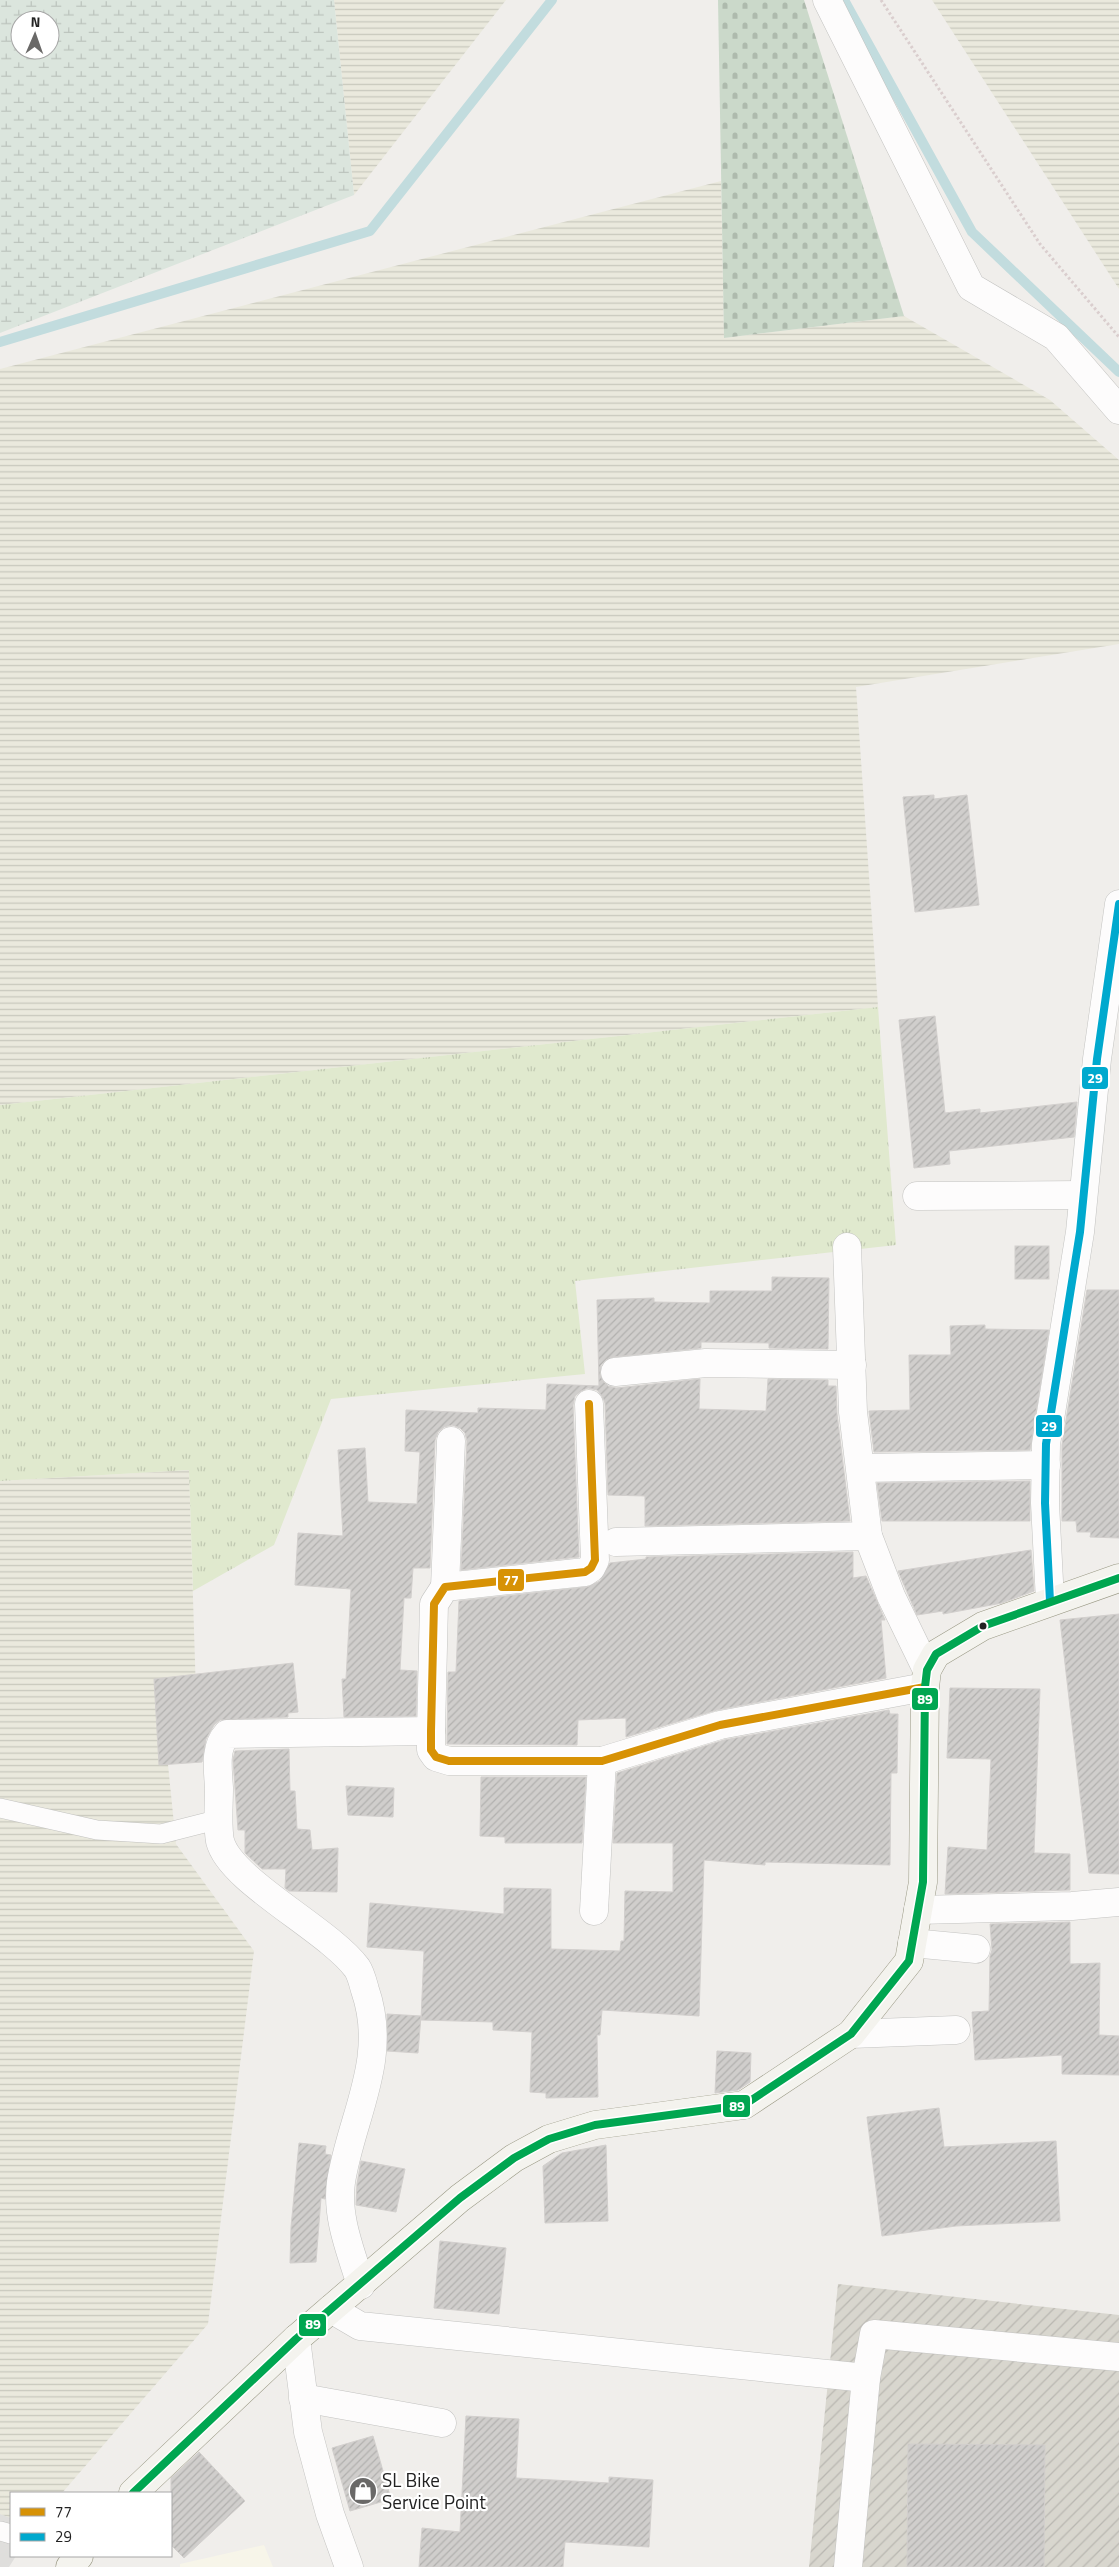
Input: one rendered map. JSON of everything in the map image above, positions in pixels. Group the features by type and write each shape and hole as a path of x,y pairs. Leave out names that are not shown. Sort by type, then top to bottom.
{"street":[{"path":"827,0 971,287 1056,336 1119,410"},
{"path":"1050,1600 1045,1503 1046,1444 1080,1232 1082,1195 1097,1059 1118,909"},
{"path":"917,1196 1082,1195"},
{"path":"847,1247 853,1412 868,1536 926,1679"},
{"path":"615,1372 706,1363 852,1365"},
{"path":"445,1587 585,1572 591,1568 595,1560 589,1404"},
{"path":"451,1441 445,1587 434,1604 431,1750 436,1757 449,1762 602,1761 720,1725 926,1679"},
{"path":"861,1468 1046,1465"},
{"path":"616,1542 868,1536"},
{"path":"134,2492 296,2339 460,2198 514,2158 540,2144 595,2125 744,2106 851,2034 909,1962 923,1882 926,1679 936,1654 983,1626 1050,1600 1119,1578"},
{"path":"360,2285 342,2222 341,2183 369,2079 372,2034 369,2001 358,1969 323,1934 230,1861 220,1841 218,1759 221,1740 227,1734 431,1731"},
{"path":"594,1911 602,1761"},
{"path":"918,1910 1072,1906 1119,1902"},
{"path":"912,1943 976,1948"},
{"path":"851,2034 956,2030"},
{"path":"331,2309 360,2326 866,2378"},
{"path":"848,2567 866,2378 874,2334 1119,2357"},
{"path":"296,2339 308,2432 330,2514 349,2567"},
{"path":"303,2398 442,2423"},
{"path":"70,2567 78,2557"}],"lane":[{"path":"0,1808 97,1830 161,1834 220,1819"}],"path":[{"path":"880,0 1040,244 1119,336"}],"shaded area":[{"path":"334,0 506,0 354,195"},
{"path":"932,0 1119,0 1119,289"},
{"path":"721,181 724,338 904,316 1050,400 1119,460 1119,644 856,687 878,1007 0,1105 0,369"},
{"path":"189,1470 196,1694 161,1695 176,1844 254,1951 208,2324 63,2492 10,2492 10,2518 0,2514 0,1481"},
{"path":"838,2284 1119,2315 1119,2567 809,2567"},
{"path":"0,2514 10,2518 10,2557 15,2557 9,2567 0,2567"},
{"path":"264,2545 273,2567 180,2567 180,2564"}],"green space":[{"path":"0,0 334,0 354,195 0,333"},
{"path":"718,0 804,0 904,316 724,338"},
{"path":"878,1007 896,1245 575,1281 585,1374 331,1399 274,1545 193,1591 189,1470 0,1481 0,1105"}],"building":[{"path":"934,795 934,799 967,795 979,905 915,912 903,797"},
{"path":"935,1016 945,1113 980,1109 980,1113 1077,1102 1074,1137 949,1151 950,1164 914,1168 899,1020"},
{"path":"1015,1246 1049,1246 1049,1279 1015,1279"},
{"path":"772,1277 829,1278 828,1349 769,1348 769,1343 701,1342 701,1348 613,1357 601,1365 600,1374 608,1386 616,1388 700,1379 699,1409 766,1411 768,1379 828,1380 828,1386 836,1386 837,1414 850,1521 645,1526 645,1496 608,1495 605,1403 597,1390 588,1388 575,1396 573,1405 579,1557 461,1570 467,1441 465,1433 460,1428 452,1425 444,1427 438,1432 435,1440 430,1568 413,1568 411,1598 404,1598 400,1670 417,1671 416,1716 344,1717 342,1679 346,1679 351,1589 295,1585 298,1533 343,1536 338,1450 365,1448 368,1502 417,1504 420,1452 405,1451 406,1410 478,1413 478,1408 546,1410 547,1384 599,1386 597,1300 654,1298 654,1302 710,1303 710,1291 772,1291"},
{"path":"1087,1290 1119,1290 1119,1538 1090,1537 1091,1532 1077,1532 1076,1521 1062,1521 1062,1445"},
{"path":"985,1325 985,1329 1049,1330 1030,1450 874,1452 869,1411 910,1410 909,1355 951,1355 950,1326"},
{"path":"1030,1481 1030,1521 882,1521 877,1483"},
{"path":"1031,1550 1034,1591 1002,1603 943,1614 943,1611 917,1615 898,1571"},
{"path":"853,1552 853,1578 866,1576 885,1620 881,1620 886,1678 717,1710 626,1737 626,1718 578,1720 577,1745 447,1744 448,1672 456,1672 459,1601 587,1587 600,1581 610,1563 646,1559 646,1557"},
{"path":"1119,1614 1119,1874 1089,1873 1060,1620"},
{"path":"293,1663 298,1712 288,1713 288,1717 220,1720 214,1725 206,1739 202,1762 159,1765 154,1679"},
{"path":"950,1688 1040,1689 1034,1853 1070,1854 1070,1890 945,1894 948,1847 987,1850 991,1759 947,1758"},
{"path":"889,1710 890,1714 898,1714 897,1773 891,1773 890,1865 765,1862 765,1865 704,1860 699,2016 602,2010 600,2035 597,2035 598,2097 546,2098 546,2093 530,2092 532,2032 493,2030 493,2022 421,2020 424,1951 367,1947 370,1903 504,1914 504,1888 551,1889 551,1949 620,1951 621,1941 624,1941 625,1891 673,1892 673,1843 613,1843 617,1773 724,1740"},
{"path":"289,1749 290,1791 295,1791 297,1829 310,1830 312,1850 338,1848 337,1892 289,1891 285,1888 286,1869 262,1869 245,1853 245,1830 238,1830 233,1760 235,1751"},
{"path":"481,1777 586,1777 582,1843 505,1843 505,1837 480,1836"},
{"path":"346,1786 394,1788 393,1817 348,1815"},
{"path":"1070,1922 1070,1964 1100,1963 1099,2035 1119,2036 1119,2075 1062,2074 1062,2055 975,2060 972,2012 989,2011 990,1956 992,1950 990,1924"},
{"path":"387,2014 421,2016 418,2053 387,2051"},
{"path":"717,2051 751,2053 750,2082 738,2090 715,2093"},
{"path":"939,2108 944,2147 1056,2141 1060,2221 956,2226 882,2236 867,2117"},
{"path":"299,2143 326,2146 325,2154 331,2155 325,2199 321,2198 316,2262 290,2263 291,2227"},
{"path":"606,2145 608,2221 545,2223 543,2166 562,2153"},
{"path":"361,2161 405,2169 396,2212 356,2205"},
{"path":"440,2241 506,2248 499,2314 434,2308"},
{"path":"466,2416 519,2419 516,2478 609,2483 609,2477 653,2480 649,2547 565,2542 563,2567 419,2567 422,2528 460,2532"},
{"path":"373,2436 391,2499 350,2511 332,2448"},
{"path":"908,2444 1045,2445 1044,2567 907,2567"},
{"path":"199,2452 245,2501 184,2558 172,2546 171,2478"}],"waterway":[{"path":"0,342 370,231 552,0"},
{"path":"844,0 972,232 1119,372"}],"transit line":[{"name":"29","path":"1050,1601 1045,1503 1046,1444 1080,1232 1097,1059 1119,904"},
{"name":"77","path":"589,1404 595,1560 591,1568 585,1572 445,1587 434,1604 431,1750 436,1757 449,1761 602,1761 720,1725 925,1687"},
{"name":"89","path":"134,2492 296,2339 460,2198 514,2158 549,2139 595,2125 744,2105 851,2034 909,1961 923,1882 925,1687 927,1670 936,1654 983,1626 1119,1578"}],"place":[{"name":"SL Bike Service Point","path":"363,2491"}]}
